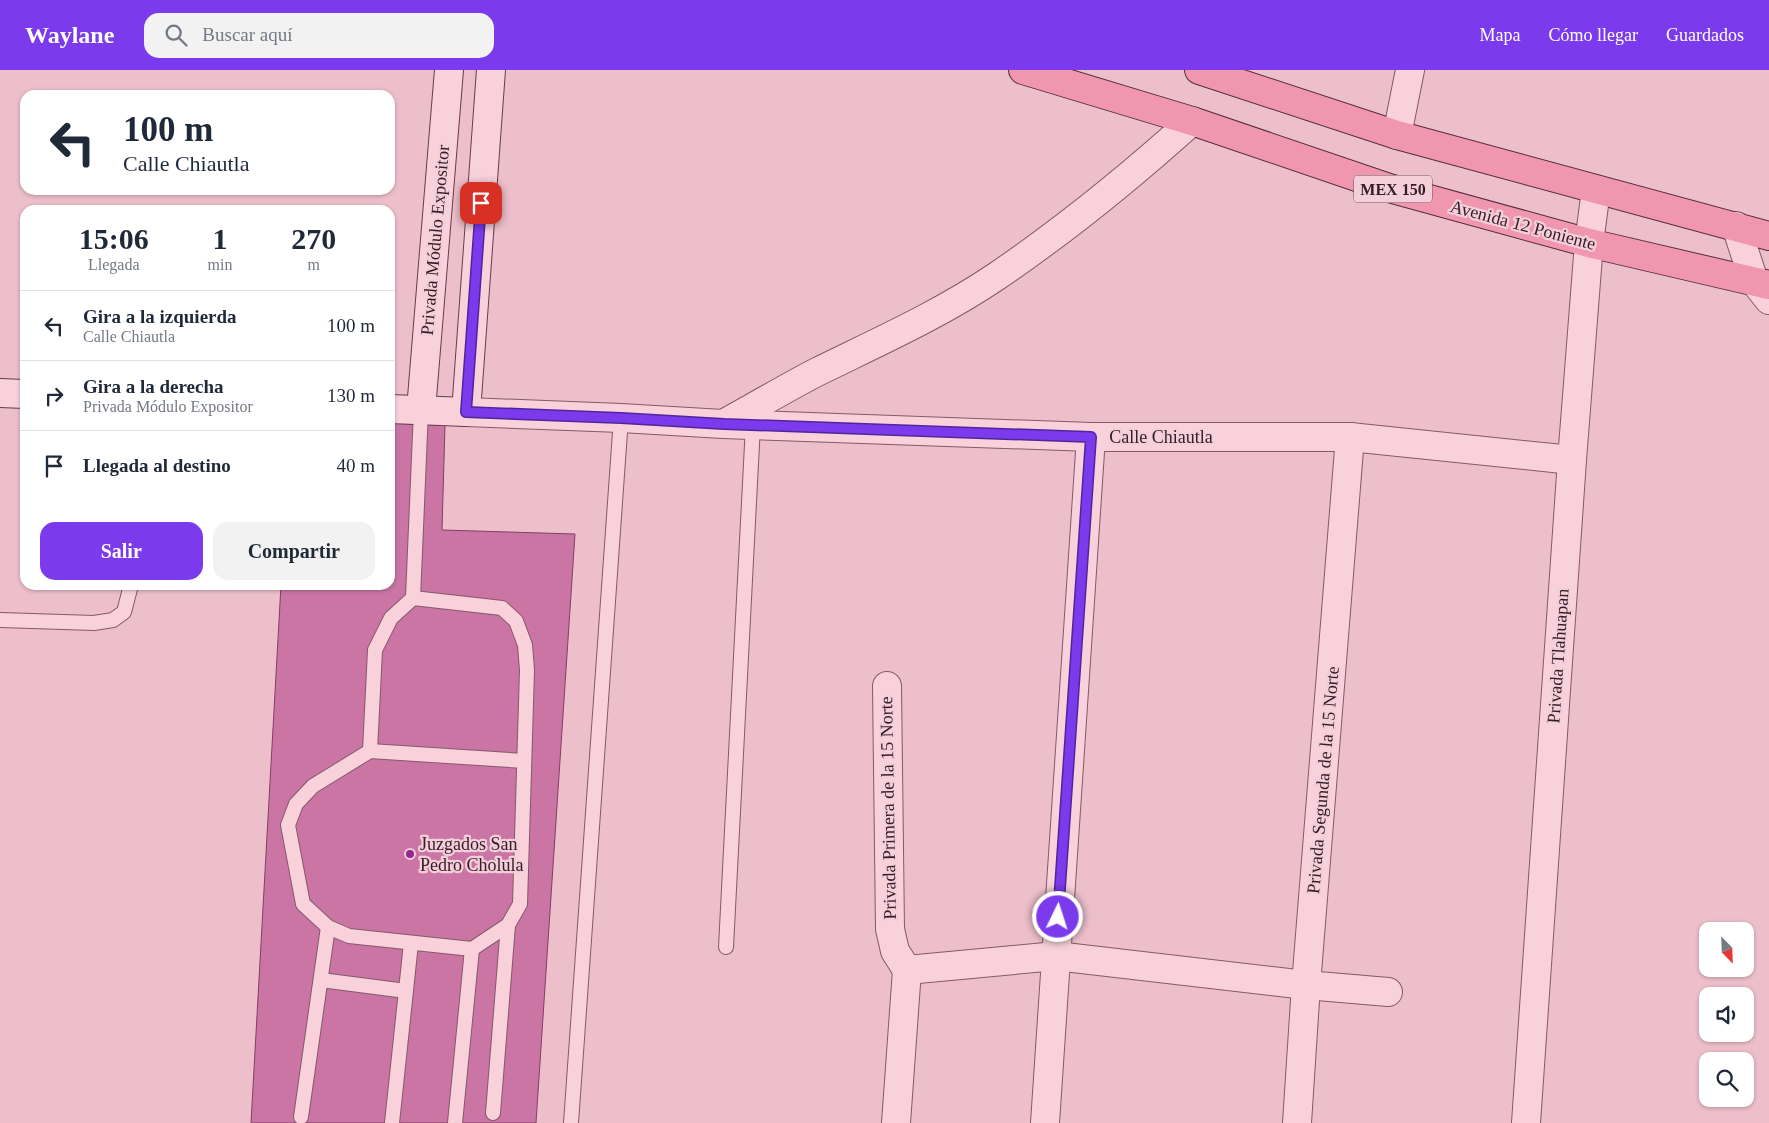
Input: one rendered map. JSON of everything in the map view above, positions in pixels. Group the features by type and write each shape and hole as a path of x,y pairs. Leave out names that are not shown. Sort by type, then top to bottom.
{"main road":[{"name":"Avenida 12 Poniente","path":"1023,70 1192,121 1389,188 1764,289"},
{"path":"1199,70 1397,136 1769,236"}],"street":[{"name":"Privada Módulo Expositor","path":"421,410 449,70"},
{"path":"466,412 491,70"},
{"path":"1397,136 1410,70"},
{"path":"724,424 816,373 915,324 996,276 1096,202 1145,163 1192,121"},
{"name":"Privada Tlahuapan","path":"1526,1123 1572,460 1596,190"},
{"path":"1736,226 1764,289"},
{"path":"0,393 20,394"},
{"name":"Calle Chiautla","path":"395,409 724,424 1091,437 1350,436 1572,460"},
{"name":"Privada Segunda de la 15 Norte","path":"1297,1123 1306,985 1350,436"},
{"path":"1045,1123 1091,437"},
{"name":"Privada Primera de la 15 Norte","path":"887,686 890,929 895,951 907,970"},
{"path":"896,1123 907,970 1056,956 1306,985 1388,992"}],"lane":[{"path":"370,752 375,650 391,618 413,598 421,410"},
{"path":"571,1123 621,418"},
{"path":"726,947 753,425"},
{"path":"0,620 94,623 113,620 124,612 130,590"},
{"path":"413,598 502,608 516,621 525,645 527,670 520,904 508,925 493,1114"},
{"path":"508,925 472,949 349,936 328,927 303,904 288,825 296,804 313,786 370,752 524,761"},
{"path":"301,1117 328,927"},
{"path":"392,1123 411,943"},
{"path":"455,1123 472,949"},
{"path":"321,980 406,991"}],"building":[{"name":"Juzgados San Pedro Cholula","path":"395,423 445,425 442,530 575,534 536,1123 251,1123 281,590 395,590"}],"place":[{"name":"Juzgados San Pedro Cholula","path":"410,854"}],"route":[{"path":"481,203 466,412 724,424 1091,437 1058,917"}]}
